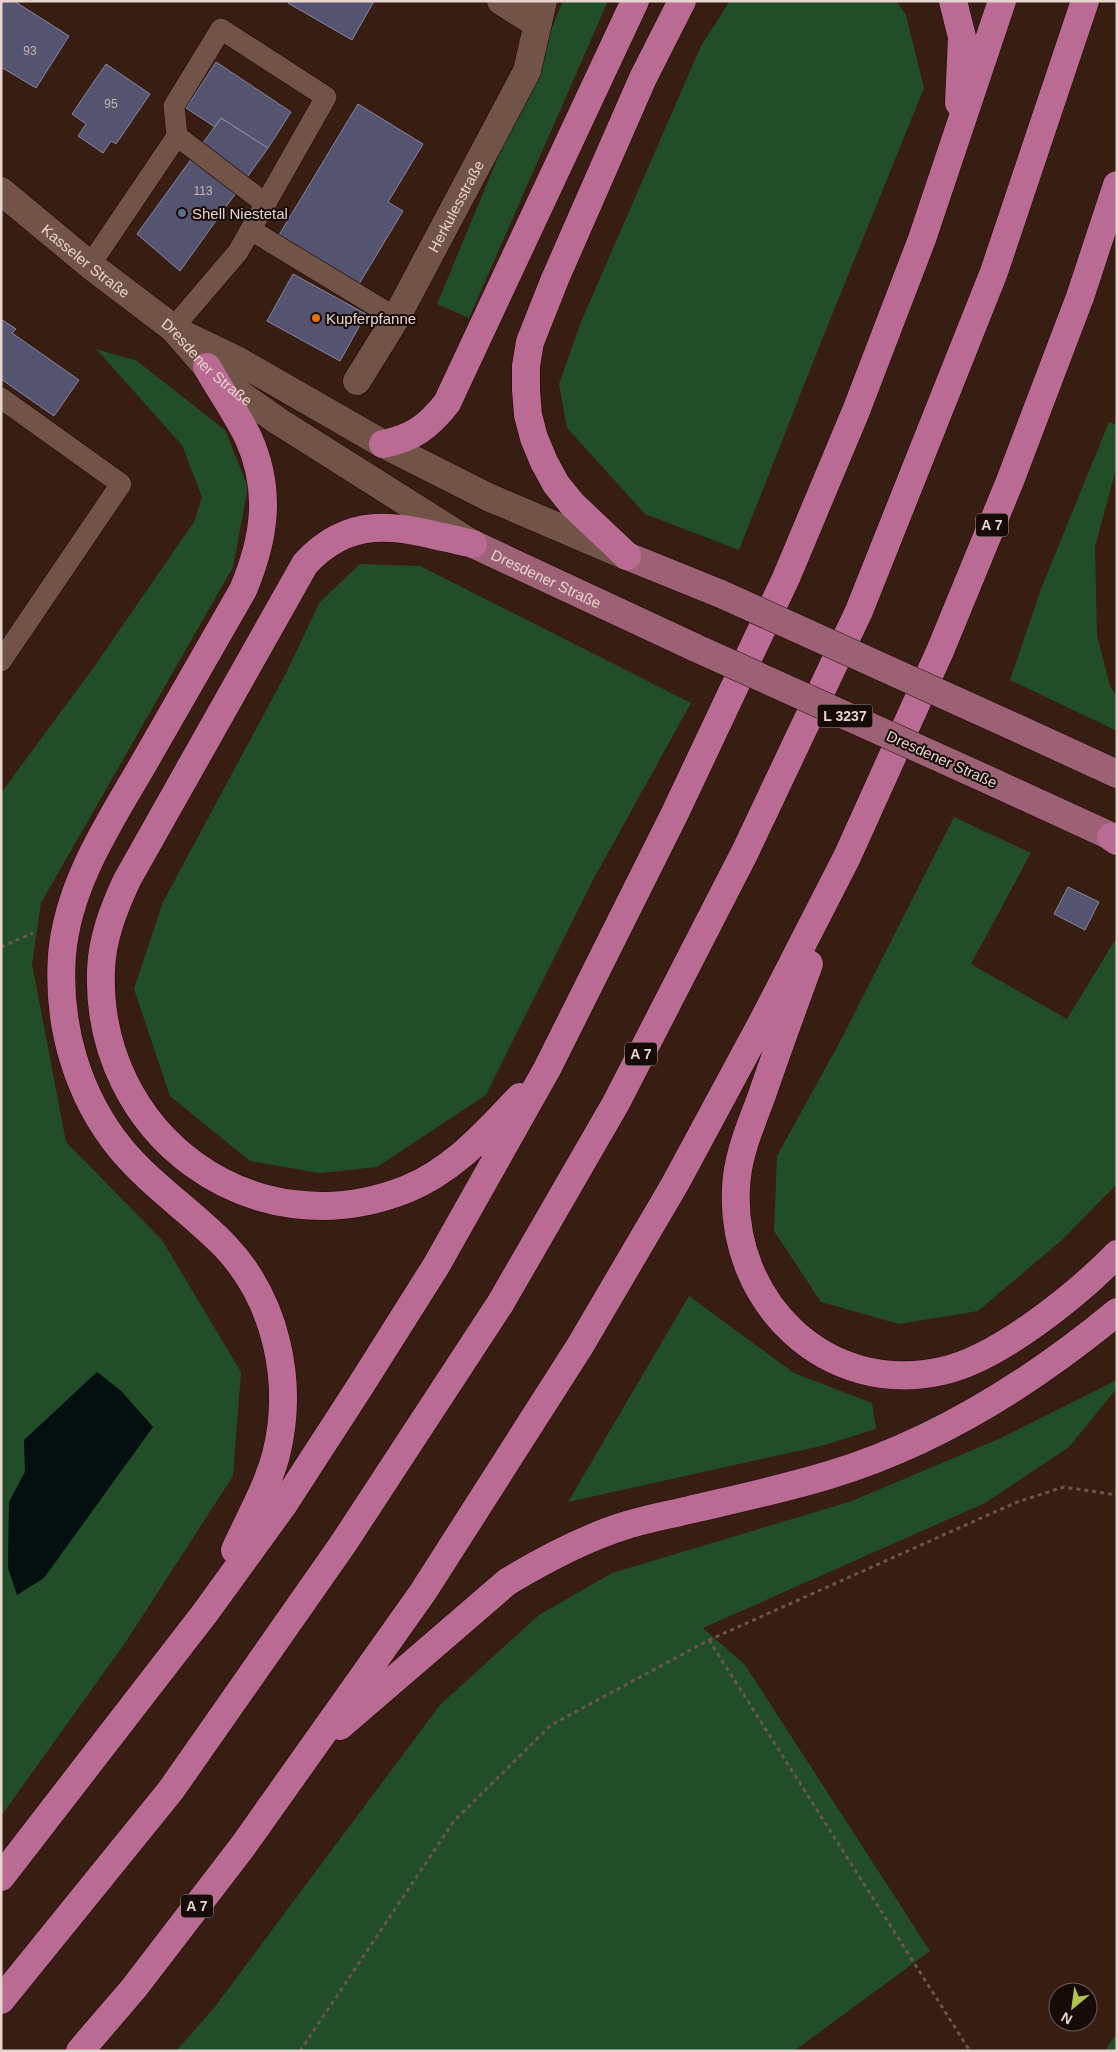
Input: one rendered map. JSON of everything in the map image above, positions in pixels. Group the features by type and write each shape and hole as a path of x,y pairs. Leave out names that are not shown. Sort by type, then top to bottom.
{"highway":[{"path":"383,444 402,440 419,431 434,419 446,403 635,1"},
{"path":"627,556 572,504 556,484 544,462 534,438 528,415 526,366 530,342 556,278 643,78 682,1"},
{"path":"953,1 962,38 957,140"},
{"path":"1,1877 205,1613 284,1504 436,1266 547,1069 675,813 786,578 856,411 922,239 957,140 1002,1"},
{"name":"A 7","path":"1,2000 171,1790 343,1544 500,1304 616,1103 745,852 859,611 994,272 1085,1"},
{"name":"A 7","path":"80,2051 134,1988 243,1846 423,1592 580,1346 713,1114 847,857 940,651 1010,481 1080,297 1117,185"},
{"path":"205,1613 265,1487 276,1456 282,1425 284,1393 274,1330 262,1300 246,1273 227,1248 144,1173 121,1149 102,1123 86,1094 74,1064 65,1028 61,990 62,954 68,917 89,859 243,590 255,562 262,533 263,503 261,480 255,458 247,436 207,366"},
{"path":"473,544 381,527 364,528 348,532 332,540 317,551 305,564 127,880 114,908 106,937 101,968 101,999 105,1029 113,1059 134,1101 162,1138 186,1160 214,1178 245,1192 276,1201 310,1205 343,1205 376,1199 407,1189 437,1174 464,1155 547,1069"},
{"path":"847,857 740,1160 736,1188 738,1226 744,1255 755,1282 770,1307 789,1328 812,1347 852,1367 888,1374 915,1375 942,1371 968,1363 992,1351 1034,1324 1074,1294 1117,1254"},
{"path":"307,1755 508,1582 538,1563 581,1542 626,1525 782,1488 831,1474 879,1458 926,1438 971,1415 1026,1381 1079,1344 1117,1312"}],"main road":[{"name":"Herkulesstraße","path":"357,381 396,318 527,71 540,12 501,1"},
{"name":"Kasseler Straße","path":"1,190 90,265 173,328"},
{"name":"Dresdener Straße","path":"173,328 235,359 383,444 488,496 721,594 1117,774"},
{"name":"Dresdener Straße","path":"173,328 207,366 241,395 278,421 473,544 1115,839"}],"lane":[{"path":"90,265 177,136 174,106 221,28 326,98 238,252 173,328"},
{"path":"177,136 266,204"},
{"path":"251,230 396,318"},
{"path":"1,398 121,484 1,661"}],"path":[{"path":"300,2051 454,1821 552,1725 709,1640 1017,1502 1064,1487 1117,1495"},
{"path":"709,1640 970,2051"}],"green space":[{"path":"563,1 608,1 469,318 437,304"},
{"path":"730,1 896,1 906,15 924,88 739,550 645,514 567,428 559,384 581,322 701,46"},
{"path":"96,349 137,361 225,430 248,487 233,567 41,903 32,964 66,1142 162,1240 241,1372 233,1476 125,1643 1,1816 1,793 94,667 194,522 202,497 182,445","holes":["97,1372 121,1391 153,1427 8,1568 9,1502 25,1472"]},
{"path":"1109,422 1117,425 1117,465 1095,547 1097,635 1110,686 1117,697 1117,731 1010,680 1041,589"},
{"path":"360,564 420,566 691,703 593,880 486,1095 377,1167 320,1173 250,1161 170,1096 134,989 163,902 285,675 320,602"},
{"path":"954,817 1031,853 971,964 1067,1019 1117,937 1117,1184 1062,1240 978,1311 899,1324 821,1302 774,1231 777,1156 842,1038"},
{"path":"689,1296 794,1373 872,1403 876,1429 821,1446 568,1502"},
{"path":"1117,1380 1117,1388 1069,1447 985,1503 703,1628 745,1665 930,1951 794,2051 176,2051 214,2008 440,1705 539,1615 612,1573 852,1501 1001,1438"},
{"path":"1117,2033 1117,2051 1105,2051"}],"shaded area":[{"path":"97,1372 121,1391 153,1427 44,1578 17,1595 8,1568 9,1502 25,1472 24,1440"}],"building":[{"path":"1,1 14,1 69,36 36,88 1,67"},
{"path":"289,1 374,1 352,40 288,3"},
{"path":"216,62 291,112 268,148 221,118 215,127 186,108"},
{"path":"106,64 150,94 116,144 111,141 103,153 78,136 86,124 72,114"},
{"path":"358,104 423,144 388,202 403,211 359,284 279,235"},
{"path":"221,118 268,148 180,271 137,234"},
{"name":"Kupferpfanne","path":"293,274 366,314 340,361 267,321"},
{"path":"1,319 16,329 12,333 79,380 54,416 1,379"},
{"path":"1068,887 1099,902 1085,930 1054,914"}],"place":[{"name":"Shell Niestetal","path":"182,213"},
{"name":"Kupferpfanne","path":"316,318"}]}
